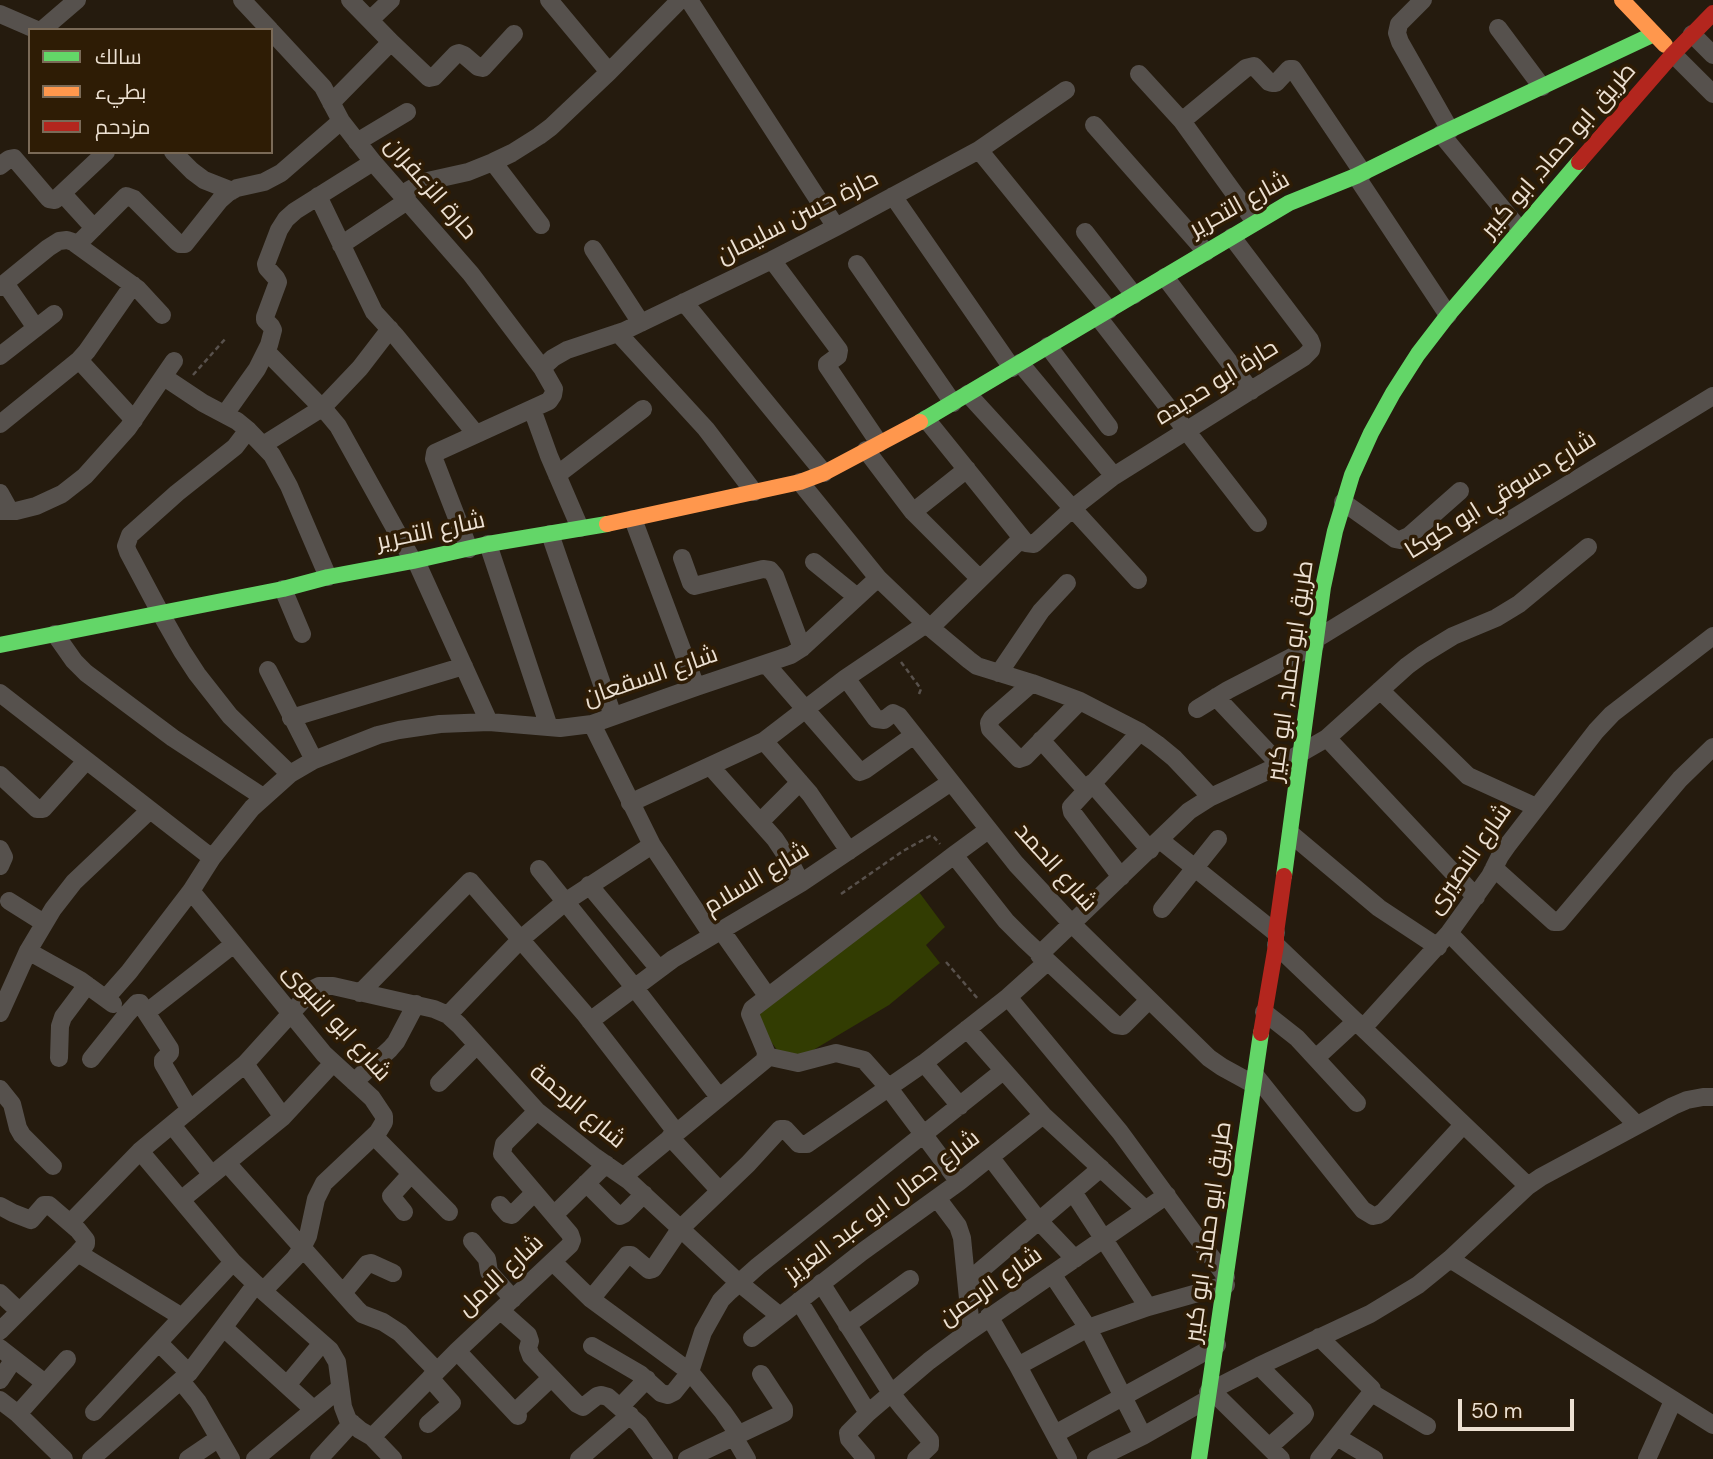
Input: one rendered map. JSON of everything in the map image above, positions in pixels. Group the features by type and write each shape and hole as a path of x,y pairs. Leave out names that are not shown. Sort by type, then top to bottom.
{"street":[{"path":"0,6 5,0"},
{"path":"43,28 78,0"},
{"name":"حارة الزعفران","path":"242,0 269,28"},
{"path":"349,0 391,43 432,78 459,53 483,68 514,34"},
{"path":"370,20 390,0"},
{"path":"550,0 609,72"},
{"path":"341,245 405,199 409,190 423,182 468,172 492,162 519,149 551,127 680,0"},
{"path":"689,0 836,227"},
{"path":"1423,0 1399,24 1397,33 1400,42 1446,132 1520,230"},
{"path":"1622,0 1713,93"},
{"name":"طريق ابو حماد, ابو كبير","path":"1199,1459 1291,834 1323,587 1335,531 1352,475 1393,393 1448,315 1673,54 1713,13"},
{"path":"0,14 35,28"},
{"path":"1498,28 1542,87"},
{"name":"حارة الزعفران","path":"273,32 318,80 341,121 357,142 460,261 546,375"},
{"name":"شارع التحرير","path":"0,645 283,589 488,544 633,519 800,482 824,473 926,419 1289,203 1359,175 1654,34"},
{"path":"1692,34 1713,55"},
{"path":"331,103 391,43"},
{"path":"1182,121 1246,68 1254,66 1272,83 1276,83 1291,68 1448,315"},
{"path":"1139,74 1182,121 1255,222"},
{"name":"حارة حسن سليمان","path":"546,375 553,358 567,350 642,323 836,227 979,150 1066,90"},
{"path":"357,142 407,112"},
{"path":"78,245 126,196 130,196 177,242 185,244 220,200 232,191 264,182 281,173 341,121"},
{"path":"1094,124 1206,252"},
{"path":"979,150 1258,523"},
{"path":"0,166 14,158 49,198 55,200 104,154"},
{"path":"175,154 204,180 232,191"},
{"path":"225,414 267,352 273,330 265,317 278,282 267,268 267,260 279,230 295,211 373,162"},
{"path":"492,162 541,225"},
{"path":"63,194 94,228"},
{"path":"318,196 368,302 475,434"},
{"path":"893,196 1016,366 1114,476"},
{"path":"1085,232 1134,295"},
{"name":"حارة ابو حديده","path":"630,803 764,741 846,678 928,626 980,579 1114,476 1304,357 1311,350 1311,340 1232,237"},
{"path":"36,328 3,285 55,243 67,240 133,285 162,315"},
{"path":"593,249 642,323"},
{"path":"772,260 839,350 838,356 827,366 912,512 980,579"},
{"path":"857,264 960,398 1073,508 1138,580"},
{"path":"1165,276 1251,391"},
{"path":"0,424 79,360 133,285"},
{"path":"684,302 824,473"},
{"path":"0,356 54,314"},
{"path":"263,445 322,408 360,368 390,328"},
{"path":"618,333 706,429 754,492"},
{"path":"1048,346 1108,426"},
{"path":"267,352 338,426 415,561 488,722"},
{"path":"79,360 134,420"},
{"path":"0,493 5,511 36,506 74,486 134,420 174,360"},
{"path":"469,549 433,459 435,453 549,401 554,389 546,375"},
{"path":"164,377 248,430 272,455 285,478 328,577"},
{"name":"شارع دسوقي ابو كوكا","path":"1197,709 1316,642 1713,396"},
{"path":"532,409 580,528"},
{"path":"557,475 643,409"},
{"path":"926,419 1029,540"},
{"path":"248,430 235,447 130,535 127,541 128,552 182,651 213,695 248,735 290,774"},
{"path":"912,512 967,469"},
{"path":"800,482 878,578 928,626 977,666 1080,701 1140,732 1174,758 1211,797"},
{"path":"1343,502 1400,540 1409,536 1460,491"},
{"path":"633,519 696,687"},
{"path":"550,534 612,716"},
{"path":"488,544 549,727"},
{"path":"590,1299 628,1255 649,1270 653,1269 680,1229 756,1157 779,1129 786,1130 799,1144 810,1142 923,1063 1008,997 1072,924 1182,817 1211,797 1280,765 1327,738 1407,666 1453,636 1496,618 1519,604 1588,547"},
{"path":"682,558 694,586 763,569 770,570 775,576 802,648"},
{"path":"814,562 857,597"},
{"name":"شارع السقعان","path":"106,999 138,962 234,829 263,797 290,774 314,760 358,742 399,730 440,724 488,722 571,728 592,724 784,658 802,648 878,578"},
{"path":"999,673 1041,611 1067,583"},
{"path":"283,589 302,634"},
{"path":"55,634 74,662 86,673 173,738 263,797"},
{"name":"شارع النصيرى","path":"1316,1058 1360,1025 1444,940 1536,807 1588,740 1612,714 1713,636"},
{"path":"766,664 860,772 914,735"},
{"path":"291,718 464,666"},
{"path":"268,670 314,760"},
{"name":"شارع الحمد","path":"846,678 876,719 884,720 896,713 1023,873 1149,1000 1209,1058 1222,1067 1254,1079"},
{"path":"1032,683 989,723 990,729 1019,759 1025,757 1080,701"},
{"path":"1381,690 1468,776 1536,807"},
{"path":"0,693 212,858"},
{"path":"1216,697 1280,765"},
{"path":"592,724 652,845 716,933 768,997"},
{"path":"1121,877 1071,809 1072,804 1140,732"},
{"path":"1327,738 1476,897"},
{"path":"1041,740 1155,845 1195,869 1276,939 1360,1025 1528,1186"},
{"path":"764,741 825,814 849,850"},
{"path":"1494,868 1554,922 1559,922 1680,779 1713,747"},
{"path":"0,775 40,810 45,808 86,761"},
{"path":"711,766 782,849 800,883"},
{"path":"760,822 800,782"},
{"name":"شارع السلام","path":"590,1021 659,969 800,883 951,782"},
{"path":"0,1013 6,980 74,882 150,810"},
{"path":"624,1176 763,1063 766,1056 750,1014 752,1010 988,830"},
{"path":"1291,834 1379,908 1444,940 1637,1125"},
{"path":"1162,909 1218,839"},
{"path":"448,1015 521,939 565,902 652,845"},
{"path":"0,849 4,857 0,866"},
{"path":"953,855 1006,921 1043,959 1118,1026 1124,1025 1149,1000"},
{"path":"539,869 719,1097"},
{"path":"360,993 470,881 590,1021 673,1134 720,1191"},
{"path":"589,885 659,969"},
{"name":"شارع ابو النبوى","path":"191,891 332,1063 372,1098 384,1116 382,1127 374,1136"},
{"path":"9,901 44,923"},
{"path":"91,1059 138,1010 234,944"},
{"path":"28,951 106,999 138,1010 170,1049 163,1064 190,1110"},
{"path":"59,1058 60,1026 63,1017 87,985"},
{"name":"شارع الرحمة","path":"290,1014 313,989 332,986 415,1004 448,1015 537,1111 624,1176 738,1282 780,1316"},
{"path":"1008,997 1098,1104 1167,1195 1226,1281 1088,1328 1018,1366"},
{"path":"354,1082 396,1042 415,1004"},
{"path":"1264,1012 1297,1038 1357,1103"},
{"path":"71,1223 140,1151 245,1064 290,1014"},
{"path":"967,1029 1043,1115 1146,1210"},
{"path":"439,1083 477,1045"},
{"path":"766,1056 798,1063 836,1053 863,1060 888,1087 959,1182"},
{"path":"181,1200 283,1116 332,1063"},
{"path":"923,1063 960,1106"},
{"path":"245,1064 283,1116"},
{"path":"592,1346 647,1379 661,1393 668,1395 674,1392 690,1372 703,1332 721,1300 738,1282 1003,1071"},
{"path":"1254,1079 1363,1210 1373,1216 1383,1212 1463,1125"},
{"path":"0,1088 12,1104 22,1135 53,1166"},
{"path":"1096,1459 1143,1436 1259,1366 1395,1300 1450,1259 1528,1186 1548,1173 1687,1100 1713,1097"},
{"name":"شارع الامل","path":"374,1447 433,1374 570,1245 570,1234 503,1158 501,1151 503,1144 537,1111"},
{"name":"شارع جمال ابو عبد العزيز","path":"752,1338 1043,1115"},
{"path":"172,1125 212,1175"},
{"path":"91,1459 185,1377 260,1287 295,1258 307,1236 316,1199 324,1183 374,1136 449,1212"},
{"path":"140,1151 233,1262 330,1350 337,1362 345,1414 374,1447 393,1459"},
{"path":"991,1157 1039,1221 1074,1259"},
{"path":"227,1163 362,1314 383,1322 400,1333 433,1374 452,1403 428,1424"},
{"path":"554,1215 606,1164"},
{"path":"967,1282 1101,1168"},
{"path":"404,1212 391,1196 411,1174"},
{"path":"586,1183 621,1216 644,1194"},
{"path":"1073,1192 1148,1307"},
{"path":"500,1205 512,1215 534,1193"},
{"name":"شارع الرحمن","path":"866,1459 849,1439 848,1433 868,1413 971,1329 1167,1195"},
{"path":"937,1198 951,1215 962,1238 971,1329"},
{"path":"0,1206 31,1220 48,1204 86,1240 78,1253 0,1331"},
{"path":"472,1241 487,1259 488,1272 528,1335 531,1356 581,1407 597,1396 608,1397 647,1434 664,1459"},
{"path":"78,1253 182,1317"},
{"path":"1450,1259 1713,1425"},
{"path":"94,1412 233,1262"},
{"path":"553,1262 590,1299 690,1372 723,1412 747,1459"},
{"path":"343,1293 366,1264 371,1263 393,1273"},
{"path":"1052,1274 1088,1328 1143,1436"},
{"path":"847,1325 910,1279"},
{"path":"821,1283 891,1393 930,1440 930,1446 916,1459"},
{"path":"0,1293 19,1311"},
{"path":"799,1301 868,1413"},
{"path":"989,1316 1068,1459"},
{"path":"224,1328 314,1410"},
{"path":"1319,1337 1372,1389 1372,1393 1427,1426"},
{"path":"159,1343 185,1377 231,1459"},
{"path":"286,1385 322,1343"},
{"path":"1055,1434 1217,1345"},
{"path":"457,1351 517,1414 551,1378"},
{"path":"0,1380 7,1354 46,1383"},
{"path":"18,1414 67,1359"},
{"path":"1209,1394 1275,1453 1305,1413 1259,1366"},
{"path":"687,1459 784,1413 761,1374"},
{"path":"579,1459 625,1411 647,1379"},
{"path":"255,1459 340,1388"},
{"path":"1319,1459 1372,1393"},
{"path":"0,1400 18,1414 53,1455"},
{"path":"1647,1459 1673,1401"},
{"path":"319,1459 352,1423"},
{"path":"1336,1437 1374,1459"},
{"path":"188,1459 219,1438"}],"path":[{"path":"182,388 226,338"},
{"path":"891,648 920,689 919,694"},
{"path":"841,894 903,851 930,836 953,855"},
{"path":"946,962 989,1012"}],"green space":[{"path":"919,892 945,927 926,945 940,963 889,1005 788,1065 753,1017"}],"traffic: fast":[{"path":"920,422 1289,203 1356,176 1654,34"},
{"path":"1284,876 1323,587 1335,531 1352,475 1371,433 1418,354 1579,162"},
{"path":"0,645 283,589 488,544 607,524"},
{"path":"1199,1459 1261,1033"}],"traffic: slow":[{"path":"1622,0 1665,45"},
{"path":"607,524 800,482 824,473 920,422"}],"traffic: jam":[{"path":"1579,162 1673,54 1713,13"},
{"path":"1261,1033 1284,876"}]}
